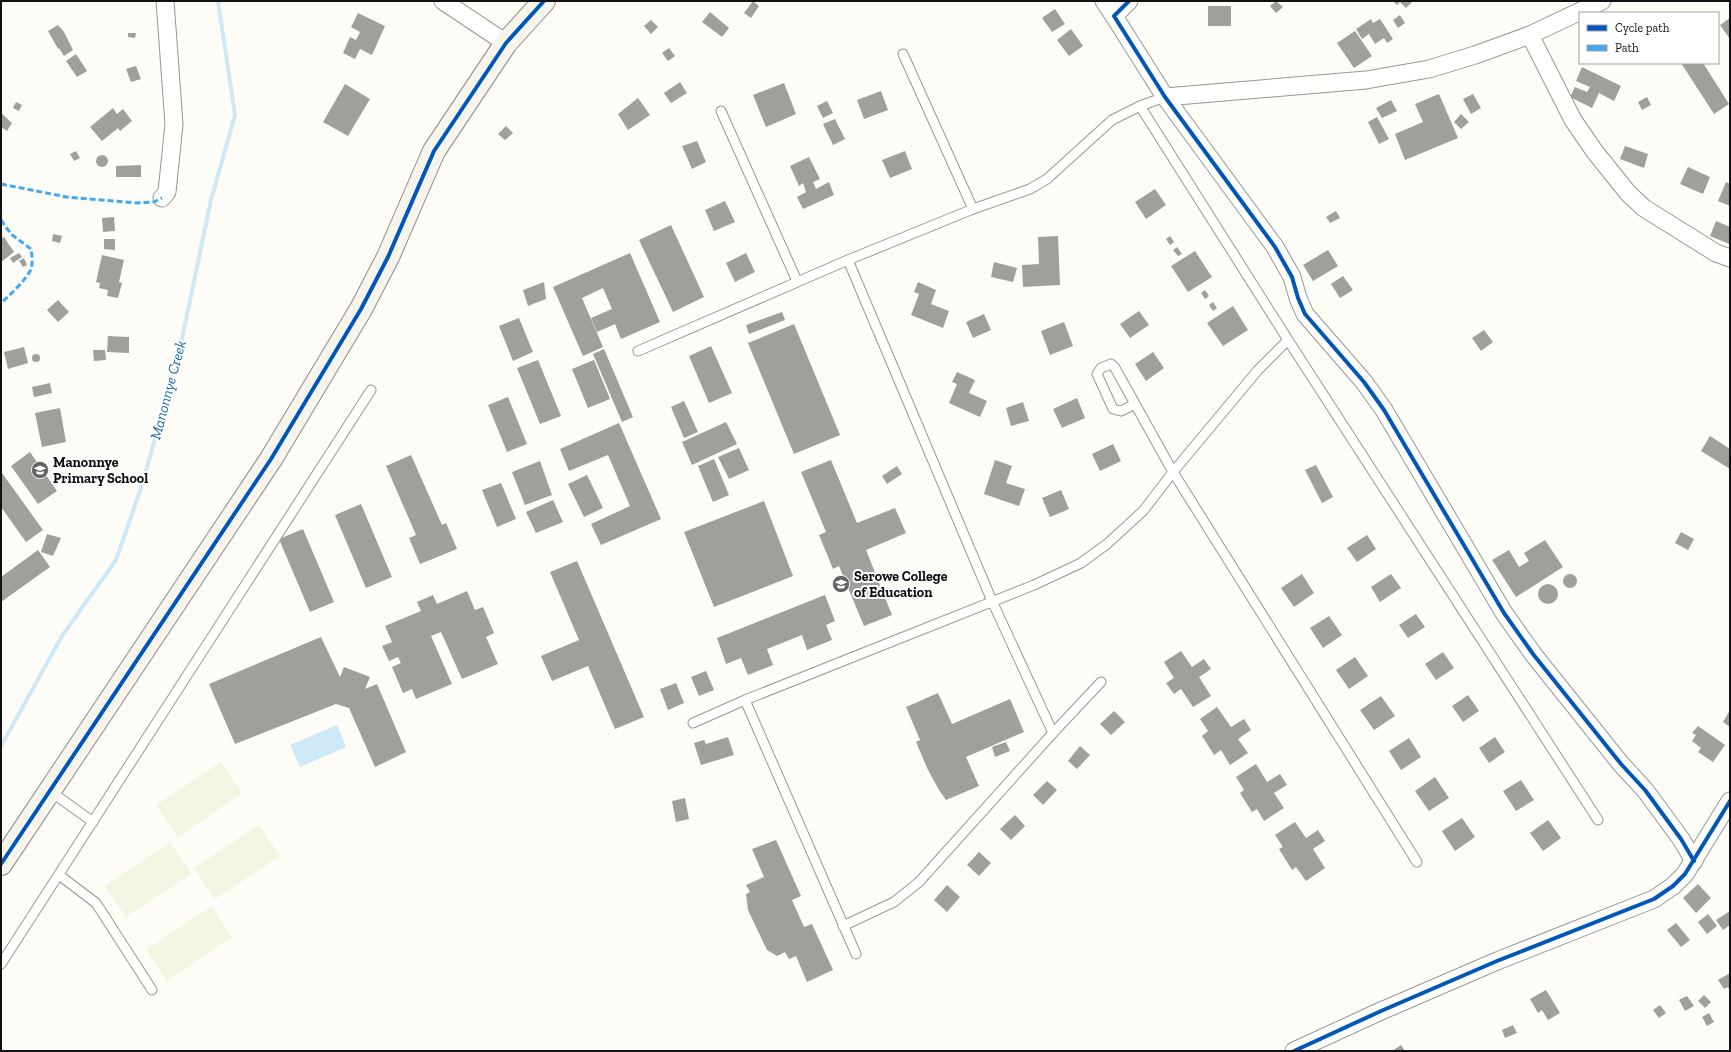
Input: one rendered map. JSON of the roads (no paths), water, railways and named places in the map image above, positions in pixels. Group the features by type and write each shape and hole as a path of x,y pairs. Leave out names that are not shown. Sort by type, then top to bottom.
{"street":[{"path":"162,198 167,192 174,124 165,1"},
{"path":"443,1 506,43"},
{"path":"1,864 280,446 362,310 388,257 434,151 506,43 544,1"},
{"path":"1104,1 1165,97 1275,247 1292,277 1298,298 1306,314 1364,382 1384,410 1504,613 1538,660 1622,764 1645,790 1681,839 1694,861"},
{"path":"1114,16 1130,1"},
{"path":"1165,97 1296,87 1392,76 1442,65 1475,55 1530,35 1602,1"},
{"path":"1530,35 1573,120 1595,152 1628,193 1644,208 1716,253 1730,258"},
{"path":"1294,1051 1381,1010 1497,961 1654,899 1673,886 1694,861 1729,805"}],"lane":[{"path":"903,54 973,208"},
{"path":"638,351 797,281 973,208 1030,189 1041,183 1112,120 1140,106 1165,97"},
{"path":"1140,106 1288,340 1598,820"},
{"path":"721,111 797,281"},
{"path":"848,260 992,601 1053,733"},
{"path":"693,723 745,700 1034,585 1081,563 1107,544 1143,511 1173,472 1258,370 1288,340"},
{"path":"1135,404 1121,411 1113,409 1097,374 1101,368 1111,364 1115,368 1173,472 1417,862"},
{"path":"1,964 371,390"},
{"path":"843,926 894,902 919,882 1101,682"},
{"path":"745,700 856,954"},
{"path":"50,791 93,822"},
{"path":"58,875 96,904 152,990"}],"water":[{"path":"337,725 346,747 300,767 290,745"}],"waterway":[{"name":"Manonnye Creek","path":"1,746 62,636 116,560 140,491 177,363 211,200 235,115 218,1"}],"place":[{"name":"Manonnye Primary School","path":"40,470"},
{"name":"Serowe College of Education","path":"841,584"}]}
